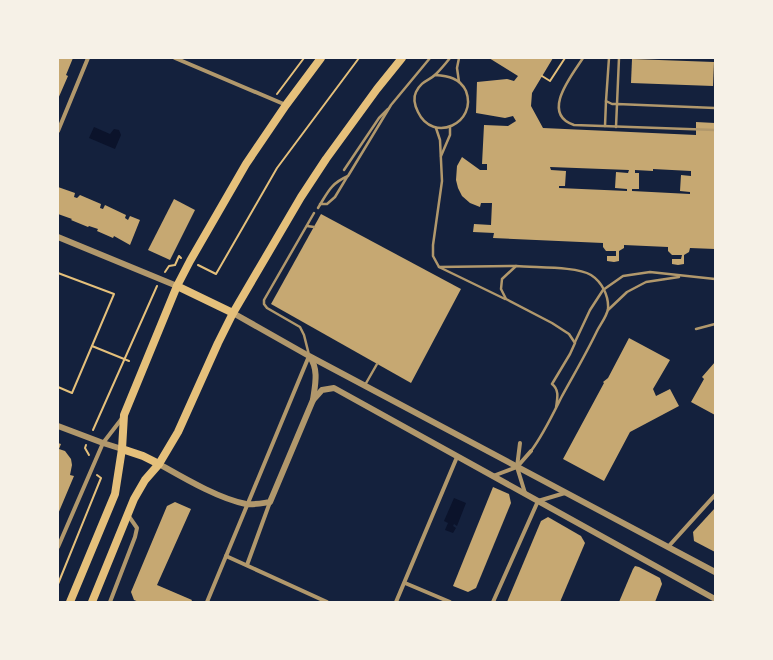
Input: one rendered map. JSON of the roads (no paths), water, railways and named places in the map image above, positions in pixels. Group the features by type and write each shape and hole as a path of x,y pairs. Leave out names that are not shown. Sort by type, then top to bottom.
{"main road":[{"path":"70,602 115,494 122,449 124,415 177,286 246,164 286,105 321,58"},
{"path":"92,602 134,499 145,480 159,464 178,432 218,343 234,313 301,197 326,159 377,89 402,58"},
{"path":"177,286 234,313"},
{"path":"122,449 143,456 159,464"}],"street":[{"path":"58,131 88,58"},
{"path":"175,58 286,105"},
{"path":"58,244 59,236 177,286"},
{"path":"234,313 309,356 715,572"},
{"path":"247,565 270,502 313,400 316,377 315,364 309,356"},
{"path":"207,602 309,356"},
{"path":"313,400 322,390 334,388 715,599"},
{"path":"58,547 103,443 124,415"},
{"path":"58,426 122,449"},
{"path":"520,443 517,466 525,494"},
{"path":"492,476 517,466 531,451"},
{"path":"396,602 457,457"},
{"path":"159,464 185,479 225,498 247,504 270,502"},
{"path":"538,501 566,493"},
{"path":"668,548 715,496"},
{"path":"494,602 538,501"},
{"path":"110,602 135,537 137,528 128,515"},
{"path":"226,556 327,602"},
{"path":"404,583 450,602"}],"lane":[{"path":"320,204 327,204 335,197 392,106 430,58"},
{"path":"435,76 450,58"},
{"path":"459,58 457,68 459,82"},
{"path":"583,58 561,93 558,103 559,110 568,123 574,125 715,130"},
{"path":"605,126 609,58"},
{"path":"616,127 619,58"},
{"path":"435,76 449,76 459,82 465,91 468,102 466,110 460,121 450,127 436,128 421,120 414,106 416,93 424,81 435,76"},
{"path":"606,101 612,104 715,108"},
{"path":"344,170 379,118 392,106"},
{"path":"440,159 450,135 450,127"},
{"path":"436,128 440,140 442,181 433,245 433,256 439,267 552,323 569,334 575,343"},
{"path":"318,208 330,188 348,176"},
{"path":"309,356 304,335 300,327 268,308 264,304 264,300 314,213"},
{"path":"307,226 314,227"},
{"path":"439,267 516,266 575,270 590,275 600,282 605,293 608,310"},
{"path":"506,299 501,289 502,279 516,266"},
{"path":"556,408 558,392 556,387 552,384 570,354 590,310 604,290 623,276 650,272 715,279"},
{"path":"531,451 537,443 594,339 608,310 627,292 646,282 682,276"},
{"path":"696,329 715,324"},
{"path":"365,385 377,364"}],"water":[{"path":"94,127 110,134 114,129 119,130 121,135 115,149 89,138"},
{"path":"454,498 466,503 457,526 454,524 453,526 456,528 453,533 445,530 448,523 444,521"}]}
